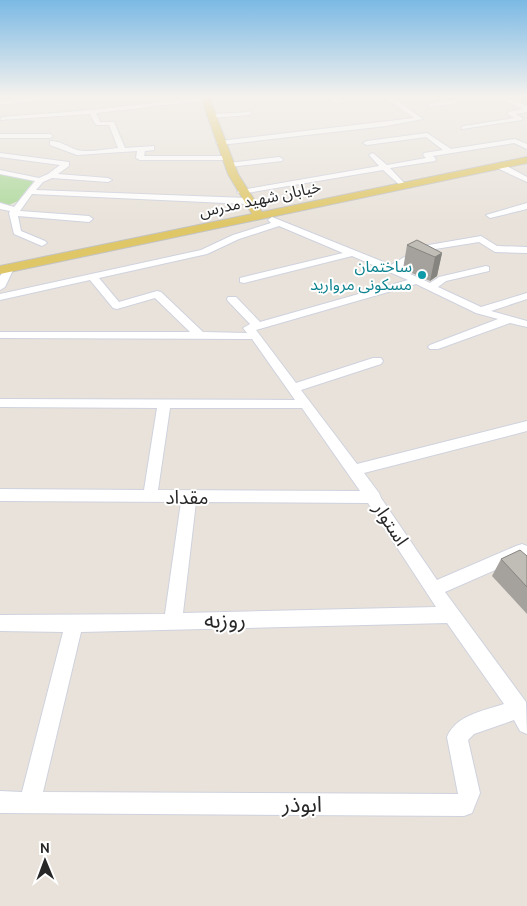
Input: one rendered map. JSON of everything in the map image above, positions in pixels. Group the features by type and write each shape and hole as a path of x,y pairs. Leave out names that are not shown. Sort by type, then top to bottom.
{"main road":[{"path":"220,142 239,188 260,216"},
{"name":"خیابان شهید مدرس","path":"5,269 527,160"}],"street":[{"path":"52,139 77,153"},
{"path":"119,139 123,151"},
{"path":"220,142 245,139"},
{"path":"367,143 394,139"},
{"path":"432,139 449,151"},
{"path":"483,139 491,144"},
{"path":"239,188 261,180 281,185 432,159 427,155 491,144 514,141 527,146"},
{"path":"54,162 77,153 151,148"},
{"path":"141,150 140,158 228,162 279,159"},
{"path":"0,155 66,164 51,176 40,180 0,172"},
{"path":"373,155 403,186"},
{"path":"500,166 527,180"},
{"path":"51,176 108,180"},
{"path":"14,211 32,192 40,180"},
{"path":"32,192 247,201"},
{"path":"0,206 14,211 89,219"},
{"path":"490,215 527,206"},
{"path":"14,211 17,232 42,243"},
{"path":"260,216 392,269 480,311 527,324"},
{"path":"0,297 204,252 236,236 280,223"},
{"path":"392,269 426,248 481,239 495,249 527,250"},
{"path":"244,280 353,253"},
{"path":"0,286 5,269"},
{"path":"431,287 443,279 486,269"},
{"path":"92,276 116,306 157,294 200,336"},
{"path":"0,335 200,336 254,330 417,281"},
{"path":"480,311 527,296"},
{"name":"استوار","path":"232,299 304,404 374,497 451,615 523,716"},
{"path":"434,347 509,319"},
{"path":"293,388 377,361"},
{"path":"0,403 304,404"},
{"path":"150,496 164,404"},
{"path":"354,470 524,431"},
{"name":"مقداد","path":"0,495 374,497"},
{"path":"173,621 189,497"},
{"path":"434,590 522,551"},
{"name":"روزبه","path":"0,623 74,624 451,615"},
{"path":"30,802 74,624"},
{"name":"ابوذر","path":"0,802 464,805 469,794 467,776 459,753 457,737 468,726 523,716"}],"green space":[{"path":"0,174 38,181 28,188 18,201 9,205 0,202"}],"building":[{"path":"417,240 442,253 435,257 407,245"},
{"path":"520,550 527,556 527,587 501,559"}],"place":[{"name":"ساختمان مسکونی مروارید","path":"422,275"}]}
